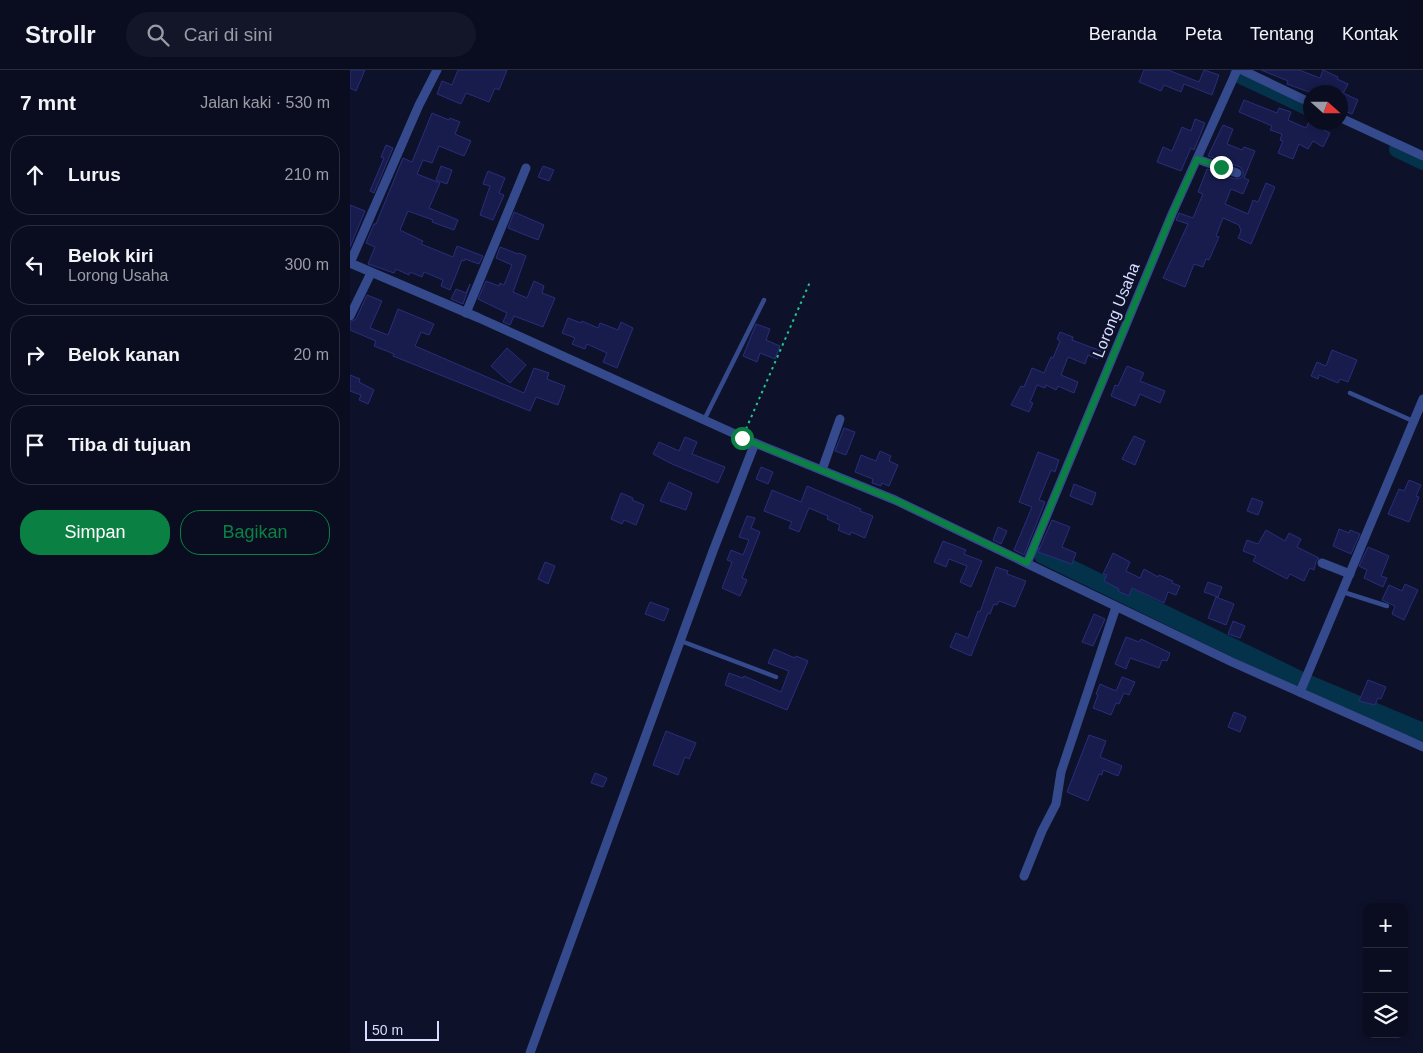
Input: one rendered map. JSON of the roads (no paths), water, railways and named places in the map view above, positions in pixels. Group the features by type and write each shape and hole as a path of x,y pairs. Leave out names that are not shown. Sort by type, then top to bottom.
{"street":[{"path":"437,70 419,105 350,263 466,313 742,438 895,500 1232,662 1301,689 1423,747"},
{"name":"Lorong Usaha","path":"1027,563 1168,224 1237,70"},
{"path":"1242,70 1303,100"},
{"path":"1348,122 1423,156"},
{"path":"1197,159 1237,174"},
{"path":"466,313 526,168"},
{"path":"350,316 370,273"},
{"path":"1301,689 1423,399"},
{"path":"822,470 840,419"},
{"path":"530,1053 713,551 755,443"},
{"path":"1322,563 1350,574"},
{"path":"1024,876 1042,831 1056,804 1061,772 1116,607"}],"lane":[{"path":"704,420 764,300"},
{"path":"1350,393 1414,421"},
{"path":"1343,592 1387,606"},
{"path":"681,641 776,677"}],"waterway":[{"path":"1239,74 1303,104"},
{"path":"1398,149 1423,161"},
{"path":"1043,555 1304,682 1423,732"}]}
